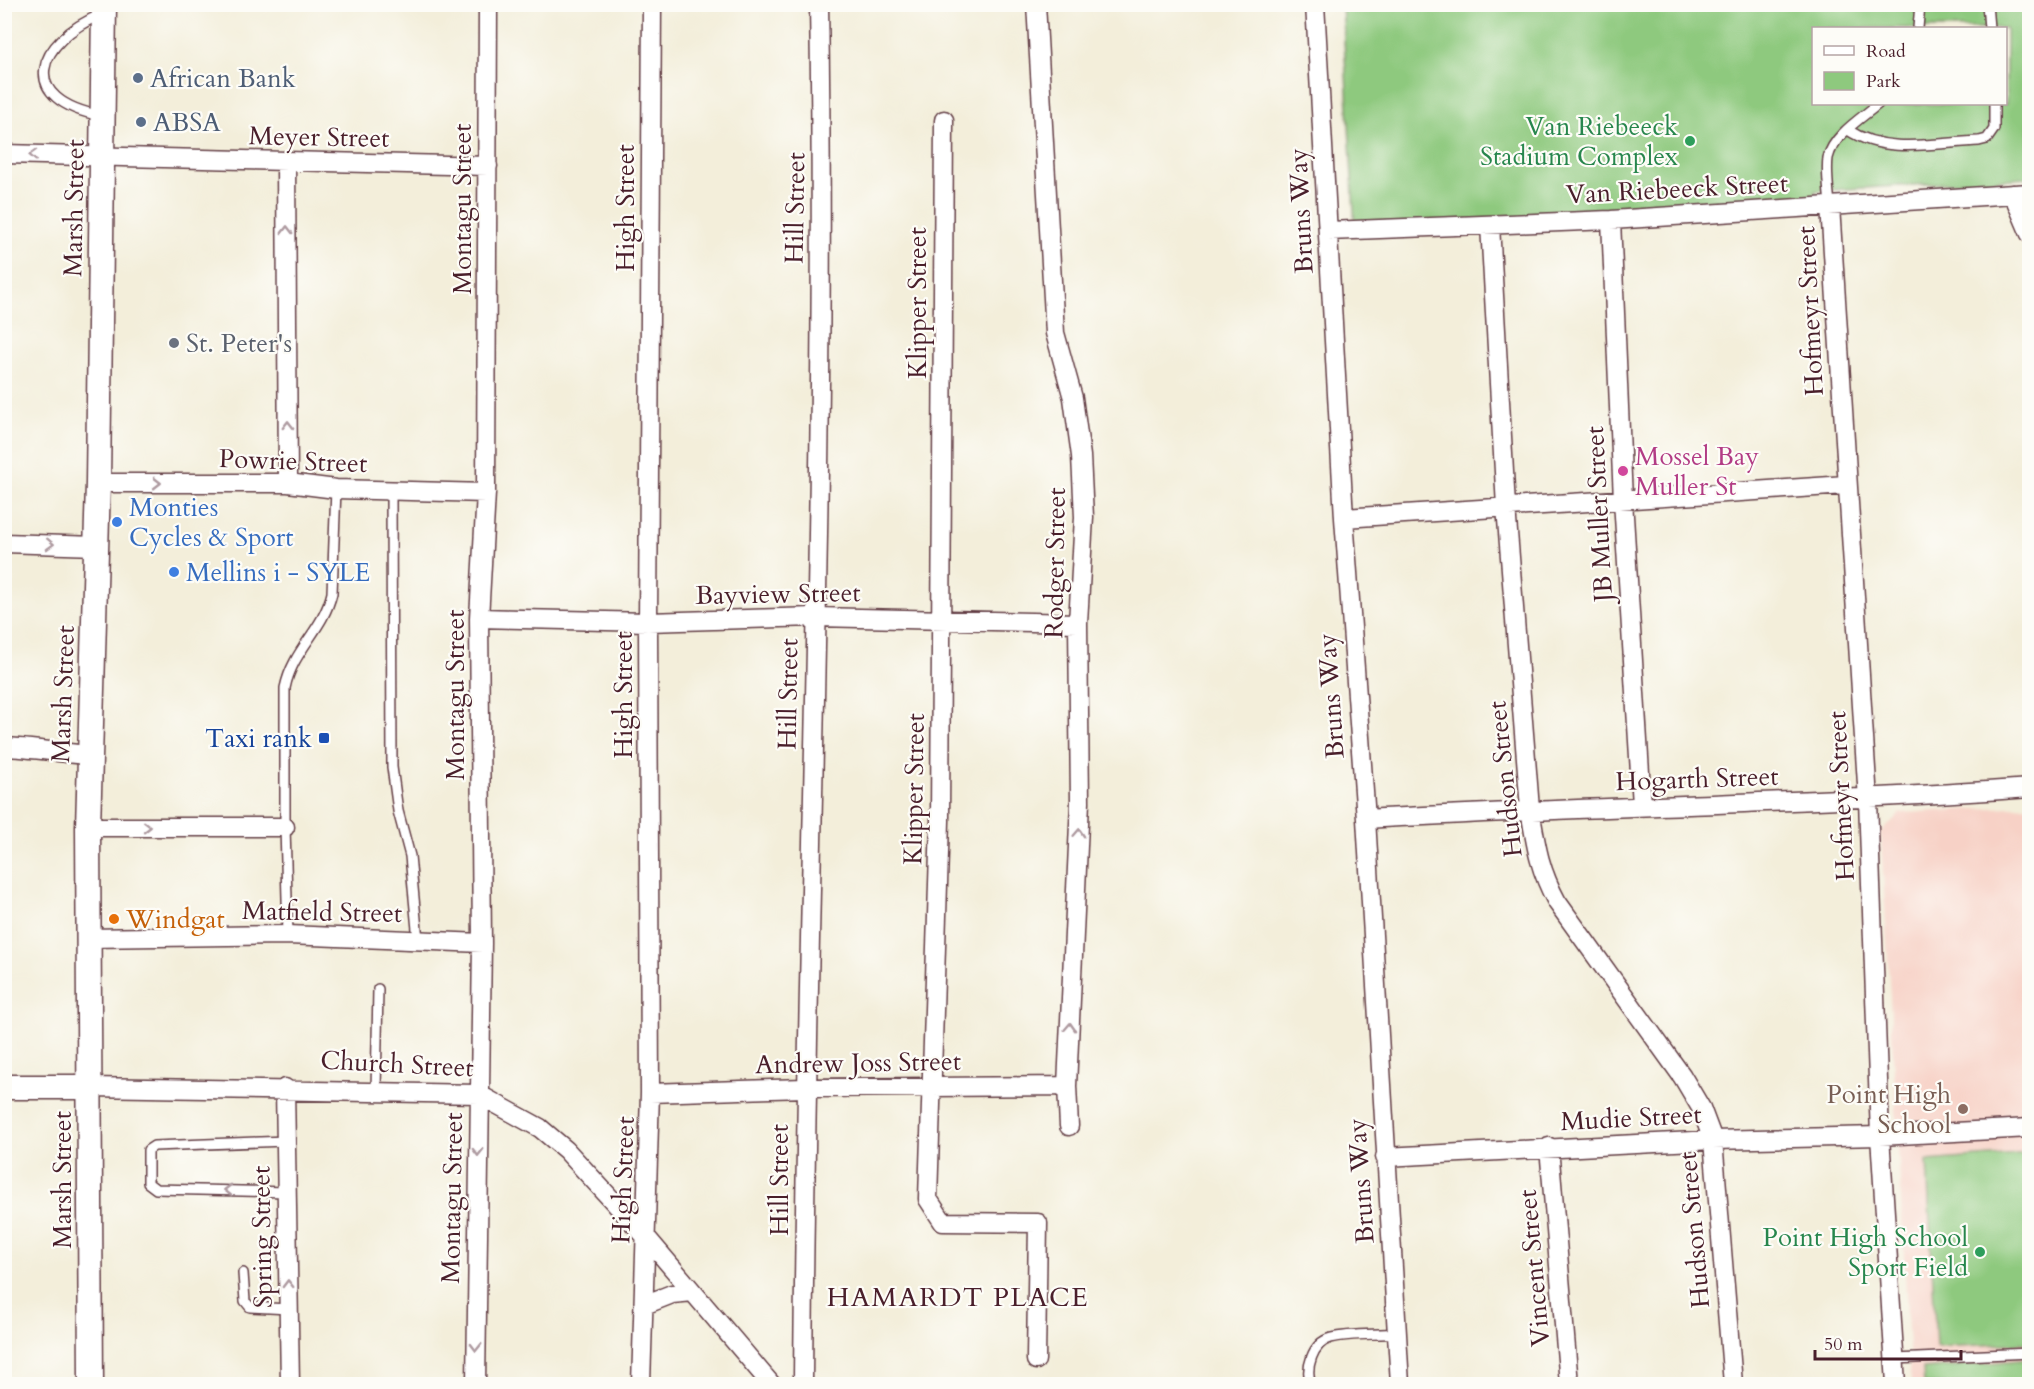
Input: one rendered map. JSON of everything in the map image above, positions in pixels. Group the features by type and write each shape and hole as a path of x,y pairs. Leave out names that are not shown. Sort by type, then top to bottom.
{"street":[{"name":"Montagu Street","path":"476,1384 478,1094 482,943 479,618 486,493 488,4"},
{"name":"High Street","path":"641,1384 650,1093 648,622 651,4"},
{"name":"Hill Street","path":"803,1384 805,1088 816,617 821,118 819,4"},
{"name":"Rodger Street","path":"1036,4 1055,333 1073,398 1082,456 1084,517 1078,623 1080,802 1067,1086 1069,1126"},
{"name":"Bruns Way","path":"1315,4 1344,518 1366,819 1400,1384"},
{"name":"Marsh Street","path":"91,1384 88,827 98,483 104,158 104,9"},
{"name":"Klipper Street","path":"944,120 940,821 928,1199 943,1222 1038,1223 1036,1360"},
{"name":"Meyer Street","path":"4,154 488,166"},
{"path":"286,162 288,483"},
{"name":"Van Riebeeck Street","path":"1328,231 1611,219 2021,193"},
{"path":"2021,193 2030,234"},
{"name":"Hofmeyr Street","path":"1830,206 1846,485 1868,800 1880,1136 1896,1384"},
{"name":"JB Muller Street","path":"1611,219 1623,500 1642,806"},
{"name":"Hudson Street","path":"1490,225 1506,507 1530,809 1542,875 1557,902 1682,1076 1701,1108 1713,1140 1733,1384"},
{"name":"Powrie Street","path":"98,483 288,483 336,489 486,493"},
{"path":"1344,518 1846,485"},
{"path":"4,543 96,546"},
{"name":"Bayview Street","path":"479,618 648,622 816,617 1078,623"},
{"path":"4,747 41,748 60,753 89,755"},
{"name":"Hogarth Street","path":"1366,819 1530,809 1868,800 2030,788"},
{"path":"88,827 285,827"},
{"name":"Matfield Street","path":"88,938 288,934 482,943"},
{"name":"Andrew Joss Street","path":"650,1093 805,1088 1067,1086"},
{"name":"Church Street","path":"4,1087 285,1088 478,1094 540,1128 566,1150 647,1239 771,1384"},
{"name":"Spring Street","path":"285,1088 290,1384"},
{"name":"Mudie Street","path":"1385,1157 1549,1147 1880,1136 2030,1128"},
{"name":"Vincent Street","path":"1549,1147 1569,1384"},
{"path":"644,1305 672,1294 693,1292"}],"lane":[{"path":"1918,27 1920,4"},
{"path":"1987,4 1989,27"},
{"path":"104,9 62,37 52,49 45,72 51,95 61,103 73,109 104,116"},
{"path":"1830,206 1828,160 1836,142 1877,105"},
{"path":"1848,130 1858,137 1884,146 1979,141 1987,139 1994,129 1994,105"},
{"path":"288,934 285,688 294,660 323,621 328,609 332,593 336,489"},
{"path":"391,491 392,766 398,811 410,856 418,940"},
{"path":"376,1091 378,989"},
{"path":"286,1141 154,1146 148,1150 148,1183 156,1189 287,1192"},
{"path":"243,1273 245,1301 250,1307 289,1309"},
{"path":"1311,1384 1308,1369 1315,1350 1329,1339 1396,1333"},
{"path":"1895,1359 2030,1353"}],"shaded area":[{"name":"Point High School","path":"2029,806 2029,1384 1911,1384 1881,833 1900,813"}],"green space":[{"name":"Van Riebeeck Stadium Complex","path":"1342,5 2029,5 2029,178 1815,191 1814,204 1355,229"},
{"name":"Point High School Sport Field","path":"2029,1153 2029,1343 1936,1347 1927,1161"},
{"path":"2029,1359 2029,1384 1924,1384 1923,1369"}],"place":[{"name":"African Bank","path":"138,78"},
{"name":"ABSA","path":"141,122"},
{"name":"Van Riebeeck Stadium Complex","path":"1690,141"},
{"name":"St. Peter's","path":"174,343"},
{"name":"Mossel Bay Muller St","path":"1623,471"},
{"name":"Monties Cycles & Sport","path":"117,522"},
{"name":"Mellins i - SYLE","path":"174,572"},
{"name":"Taxi rank","path":"324,738"},
{"name":"Windgat","path":"114,919"},
{"name":"Point High School","path":"1963,1109"},
{"name":"Point High School Sport Field","path":"1980,1252"}],"district":[{"name":"HAMARDT PLACE","path":"958,1297"}]}
